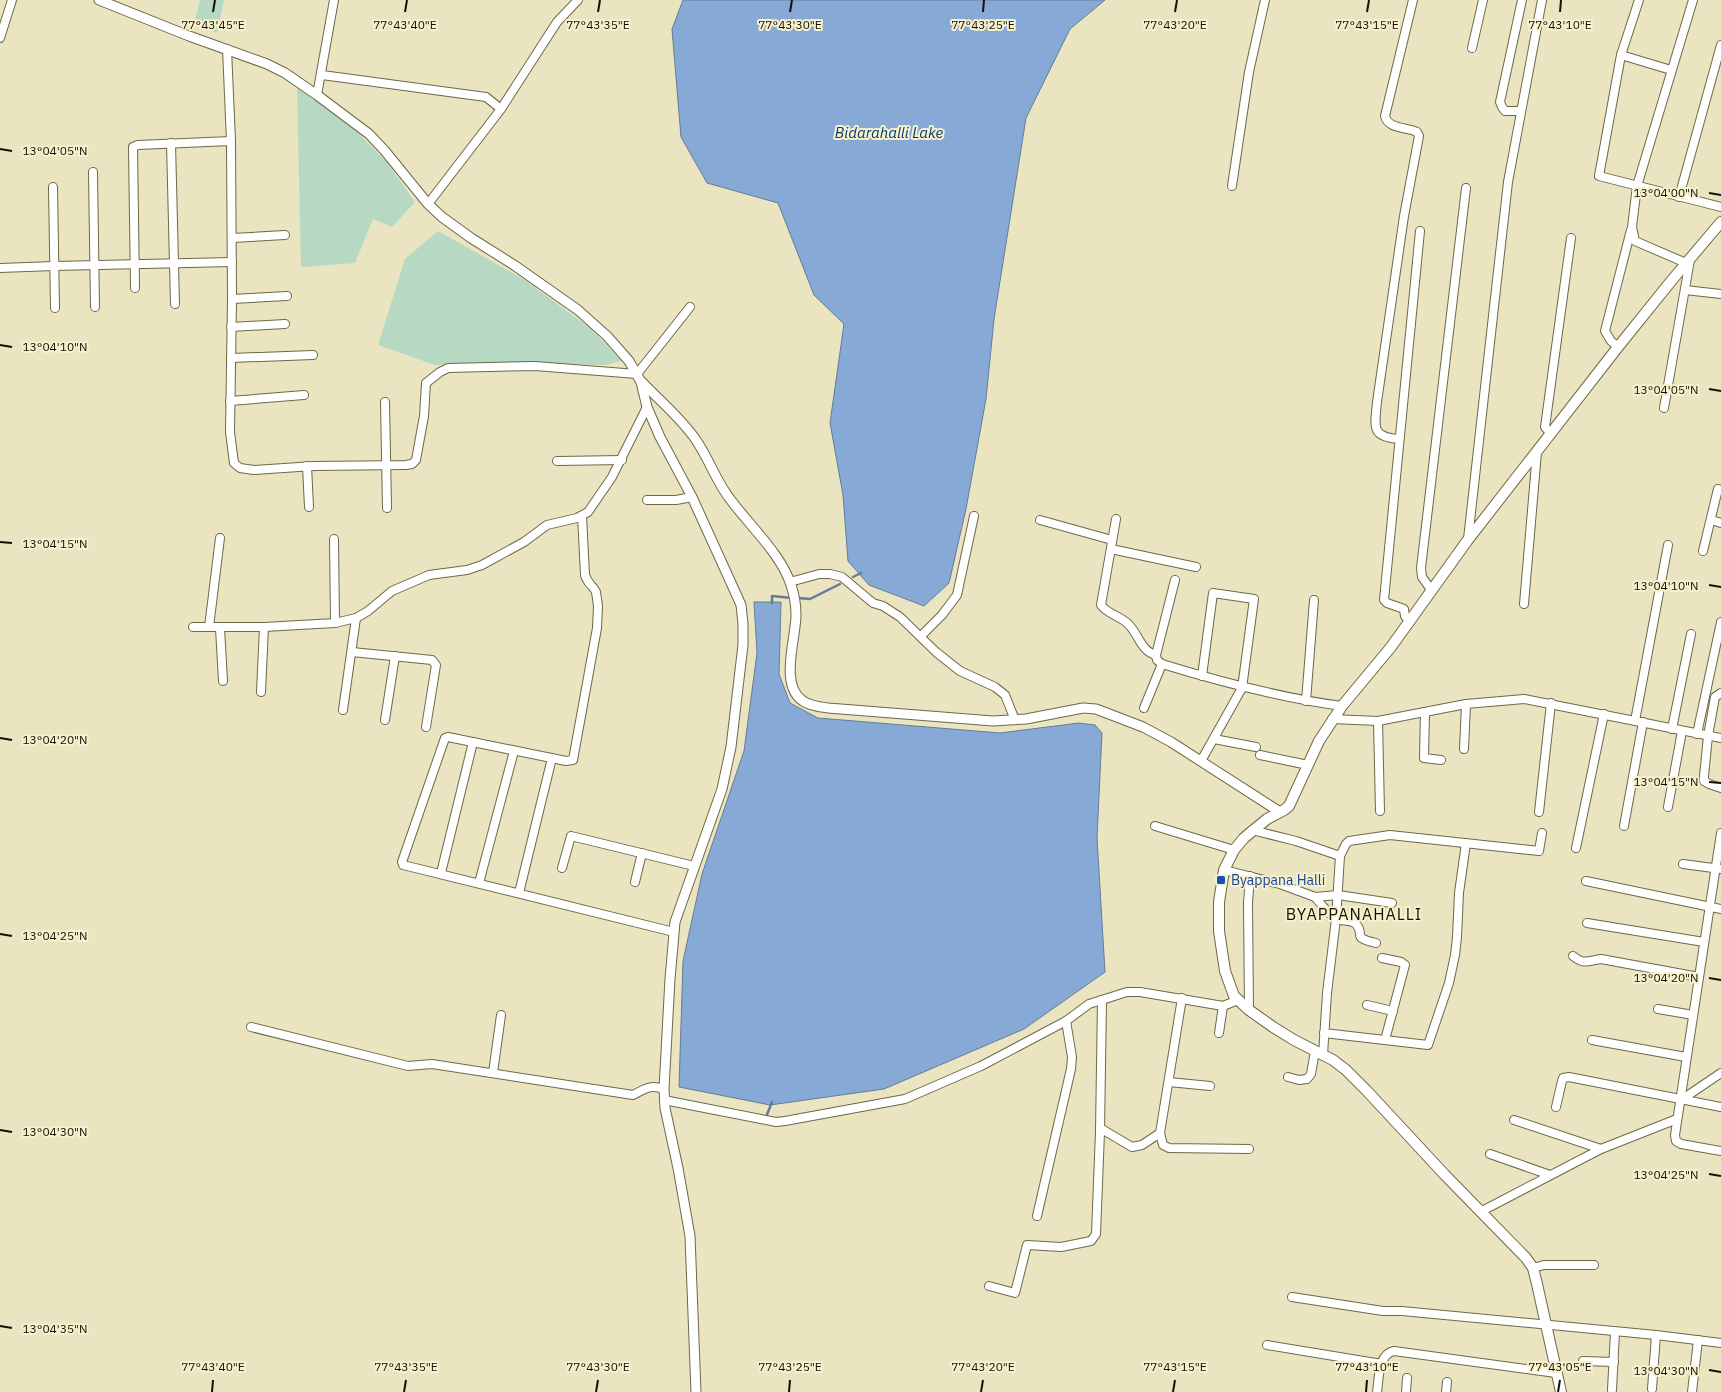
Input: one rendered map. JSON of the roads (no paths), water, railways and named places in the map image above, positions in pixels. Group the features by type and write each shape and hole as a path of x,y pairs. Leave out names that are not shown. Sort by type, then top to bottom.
{"main road":[{"path":"1560,1392 1532,1268 1526,1258 1342,1066 1294,1040 1249,1010 1234,996 1227,980 1221,948 1218,909 1224,870 1234,850 1252,830 1284,810 1292,801 1319,741 1332,719 1377,665 1468,541 1618,347 1721,222"}],"street":[{"path":"0,38 12,0"},
{"path":"100,0 267,64 317,95 361,127 376,141 428,204 455,227 514,265 578,310 616,345 642,382 693,435 703,450 722,489 778,560 790,582 794,595 796,614 790,681 798,698 807,704 828,708 993,721 1015,720 1076,709 1096,709 1158,734 1280,812"},
{"path":"317,95 334,0"},
{"path":"428,204 501,109 557,22 578,0"},
{"path":"1232,186 1249,72 1265,0"},
{"path":"1399,439 1383,437 1375,429 1377,402 1404,216 1419,136 1417,132 1411,129 1390,124 1385,116 1414,0"},
{"path":"1472,48 1483,0"},
{"path":"1521,111 1505,111 1500,102 1522,0"},
{"path":"1468,541 1508,182 1542,0"},
{"path":"1639,0 1621,56 1598,176 1721,207"},
{"path":"1618,347 1610,341 1605,331 1632,227 1637,186 1693,0"},
{"path":"1680,197 1721,44"},
{"path":"227,49 231,141 232,238 231,451 234,463 240,468 254,470 307,466 386,466 412,464 416,460 424,416 426,383 444,369 535,366 637,374"},
{"path":"1621,56 1671,70"},
{"path":"322,75 486,97 501,109"},
{"path":"135,288 132,150 134,146 231,141"},
{"path":"171,143 175,304"},
{"path":"93,172 95,307"},
{"path":"53,187 55,308"},
{"path":"1432,591 1422,577 1421,568 1466,188"},
{"path":"1632,227 1635,241 1688,261 1685,290 1664,408"},
{"path":"1410,622 1405,616 1404,609 1387,603 1384,600 1420,231"},
{"path":"232,238 285,235"},
{"path":"1551,434 1545,427 1572,238"},
{"path":"0,268 232,262"},
{"path":"1685,290 1721,294"},
{"path":"232,299 287,296"},
{"path":"637,374 690,307"},
{"path":"231,327 285,324"},
{"path":"231,358 313,355"},
{"path":"642,382 648,407 664,444 692,498 741,605 744,635 737,704 722,789 678,912 674,932 664,1089 664,1100 690,1236 696,1392"},
{"path":"230,400 304,395"},
{"path":"386,402 387,508"},
{"path":"193,627 264,627 335,623 356,618 368,611 392,591 429,575 475,568 524,542 547,525 582,516 588,512 622,460 648,407"},
{"path":"1524,604 1537,452"},
{"path":"557,461 622,460"},
{"path":"307,466 309,507"},
{"path":"1704,551 1718,489"},
{"path":"646,500 692,498"},
{"path":"582,516 585,575 588,583 596,592 598,606 597,628 573,760 552,758 448,737 443,741 402,862 403,864 674,932"},
{"path":"921,636 942,615 957,595 974,516"},
{"path":"1116,519 1101,605 1108,612 1131,626 1148,652 1156,655"},
{"path":"1040,520 1112,540"},
{"path":"1711,520 1721,523"},
{"path":"209,628 220,538"},
{"path":"334,539 335,623"},
{"path":"1624,826 1668,545"},
{"path":"1111,549 1196,567"},
{"path":"790,582 819,574 842,577 873,603 883,606 900,616 936,652 960,671 995,687 1005,695 1015,720"},
{"path":"1175,580 1156,655 1157,660 1162,664 1242,688 1342,706"},
{"path":"1201,761 1242,688 1254,599 1213,593 1202,676"},
{"path":"1306,701 1314,600"},
{"path":"343,710 356,618"},
{"path":"1697,734 1721,622"},
{"path":"261,692 264,627"},
{"path":"220,628 223,681"},
{"path":"1672,728 1691,634"},
{"path":"352,652 432,660 436,665 426,727"},
{"path":"385,720 395,656"},
{"path":"1144,708 1162,664"},
{"path":"1711,664 1721,666"},
{"path":"1721,694 1715,697 1713,707 1704,780 1721,788"},
{"path":"1332,719 1378,721 1466,704 1524,698 1721,738"},
{"path":"1539,812 1550,703"},
{"path":"1464,749 1466,704"},
{"path":"1704,705 1713,707"},
{"path":"1425,712 1424,758 1441,760"},
{"path":"1576,848 1604,714"},
{"path":"1378,721 1380,811"},
{"path":"1668,807 1682,731"},
{"path":"1214,739 1256,747"},
{"path":"441,873 473,742"},
{"path":"479,883 514,751"},
{"path":"1260,755 1308,765"},
{"path":"519,893 552,758"},
{"path":"1155,826 1234,850"},
{"path":"1252,830 1296,841 1340,856"},
{"path":"1288,1077 1299,1080 1307,1079 1311,1074 1319,1053 1324,1033 1336,919 1340,856 1349,841 1384,835 1539,851 1542,832"},
{"path":"1721,833 1718,868 1704,942 1686,1057 1682,1098 1674,1135 1679,1143 1721,1151"},
{"path":"562,868 571,836 694,866"},
{"path":"1324,1033 1428,1045 1449,983 1455,955 1459,893 1466,843"},
{"path":"635,882 642,853"},
{"path":"1683,864 1718,868"},
{"path":"1224,870 1280,884 1314,897 1338,896 1392,903"},
{"path":"1249,1010 1248,903 1250,876"},
{"path":"1586,881 1721,909"},
{"path":"1314,897 1336,919 1355,923 1359,936 1363,940 1376,943"},
{"path":"1587,923 1704,942"},
{"path":"1573,956 1579,961 1586,962 1600,959 1699,977"},
{"path":"1382,958 1401,962 1405,965 1386,1040"},
{"path":"664,1100 785,1121 906,1099 981,1066 1066,1021 1083,1007 1127,992 1182,998 1223,1006 1238,1000"},
{"path":"1182,998 1170,1082 1160,1133 1163,1145 1168,1148 1249,1149"},
{"path":"989,1286 1015,1293 1027,1245 1061,1247 1091,1241 1096,1234 1102,1000"},
{"path":"1366,1005 1393,1011"},
{"path":"1219,1032 1223,1006"},
{"path":"1658,1009 1693,1015"},
{"path":"493,1073 501,1016"},
{"path":"1037,1216 1071,1069 1072,1057 1066,1021"},
{"path":"251,1027 408,1066 432,1064 633,1095 654,1086 664,1089"},
{"path":"1592,1040 1686,1057"},
{"path":"1682,1098 1721,1073"},
{"path":"1556,1107 1562,1081 1564,1078 1569,1077 1721,1106"},
{"path":"1170,1082 1210,1086"},
{"path":"1480,1212 1601,1149 1677,1119"},
{"path":"1514,1120 1601,1149"},
{"path":"1100,1128 1132,1147 1142,1145 1160,1133"},
{"path":"1490,1154 1550,1175"},
{"path":"1532,1268 1541,1265 1594,1265"},
{"path":"1292,1297 1383,1311 1402,1311 1656,1335 1721,1343"},
{"path":"1612,1390 1615,1332"},
{"path":"1652,1389 1656,1335"},
{"path":"1692,1392 1698,1340"},
{"path":"1267,1345 1382,1364"},
{"path":"1377,1392 1384,1356 1394,1351 1556,1372"},
{"path":"1583,1361 1614,1362"},
{"path":"1406,1392 1407,1378"},
{"path":"1446,1392 1447,1382"}],"water":[{"name":"Bidarahalli Lake","path":"683,0 1105,0 1070,29 1026,118 994,319 986,399 966,509 949,583 924,606 869,585 848,561 843,495 830,423 844,324 814,295 778,203 707,183 681,137 672,29"},
{"path":"754,602 781,602 779,674 790,703 818,718 1000,733 1079,723 1095,725 1102,733 1097,838 1105,972 1024,1029 884,1089 770,1105 679,1087 683,961 702,874 744,751 757,653"}],"waterway":[{"path":"853,577 861,573"},
{"path":"798,598 810,599 840,584"},
{"path":"772,603 772,596 792,598"},
{"path":"766,1117 772,1102"}],"place":[{"name":"Byappana Halli","path":"1221,880"}],"district":[{"name":"BYAPPANAHALLI","path":"1354,914"}]}
